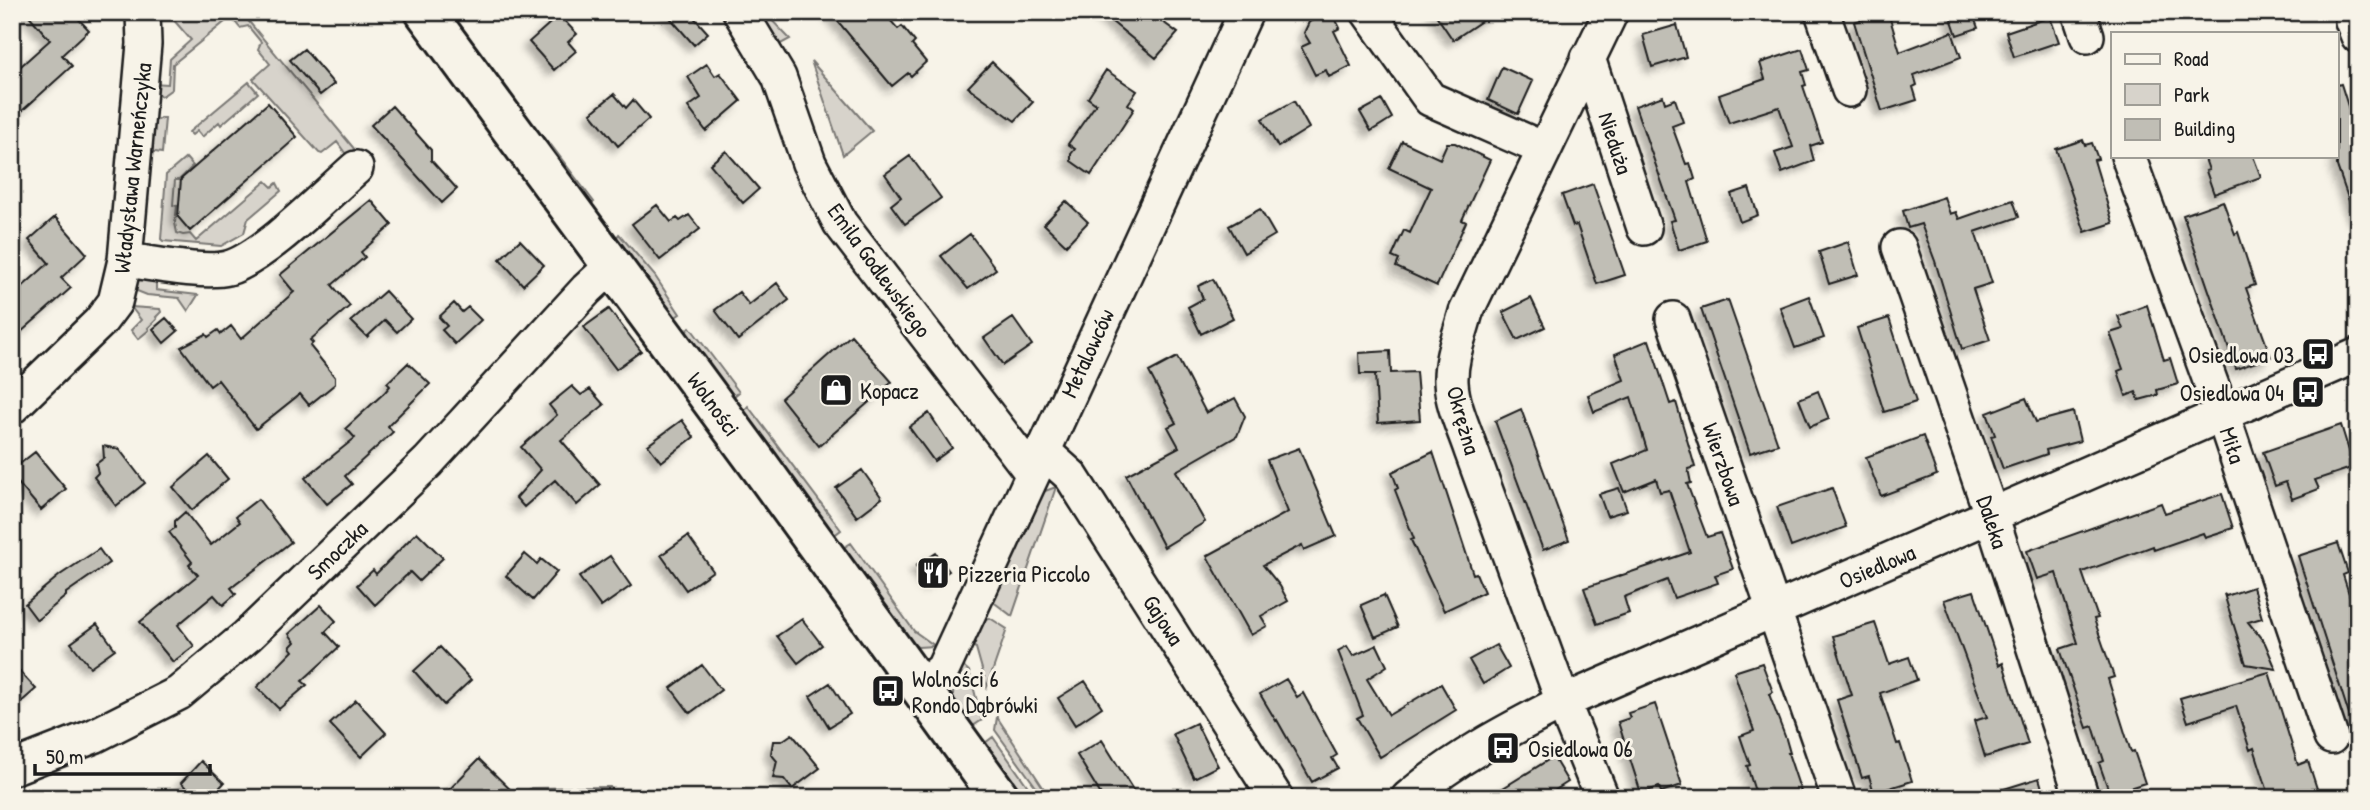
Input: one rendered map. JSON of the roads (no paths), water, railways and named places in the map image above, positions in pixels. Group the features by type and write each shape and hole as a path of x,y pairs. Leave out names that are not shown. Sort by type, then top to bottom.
{"main road":[{"name":"Wolności","path":"425,12 613,265 1000,798"}],"street":[{"name":"Władysława Warneńczyka","path":"12,407 100,322 115,302 125,260 144,44 143,12"},
{"name":"Emila Godlewskiego","path":"740,12 779,77 809,163 840,223 1037,461"},
{"path":"1368,12 1430,99 1544,149"},
{"name":"Okrężna","path":"1602,798 1563,702 1459,415 1451,379 1454,353 1466,312 1611,12"},
{"path":"1822,12 1849,90"},
{"name":"Metalowców","path":"920,688 943,669 1238,15"},
{"name":"Nieduża","path":"1588,58 1644,228"},
{"name":"Miła","path":"2129,158 2223,416 2331,737"},
{"path":"125,260 209,270 228,268 247,260 267,246 356,167"},
{"name":"Daleka","path":"1899,247 1991,516 2082,798"},
{"name":"Smoczka","path":"12,768 94,736 179,693 197,678 247,636 428,462 587,289 613,265"},
{"name":"Wierzbowa","path":"1673,319 1839,798"},
{"name":"Osiedlowa","path":"1408,798 1451,765 1497,736 1563,702 2358,355"},
{"name":"Gajowa","path":"1037,461 1071,476 1276,798"}],"place":[{"name":"Osiedlowa 03","path":"2318,354"},
{"name":"Kopacz","path":"836,390"},
{"name":"Osiedlowa 04","path":"2308,392"},
{"name":"Pizzeria Piccolo","path":"933,573"},
{"name":"Wolności 6 Rondo Dąbrówki","path":"888,691"},
{"name":"Osiedlowa 06","path":"1503,748"}]}
